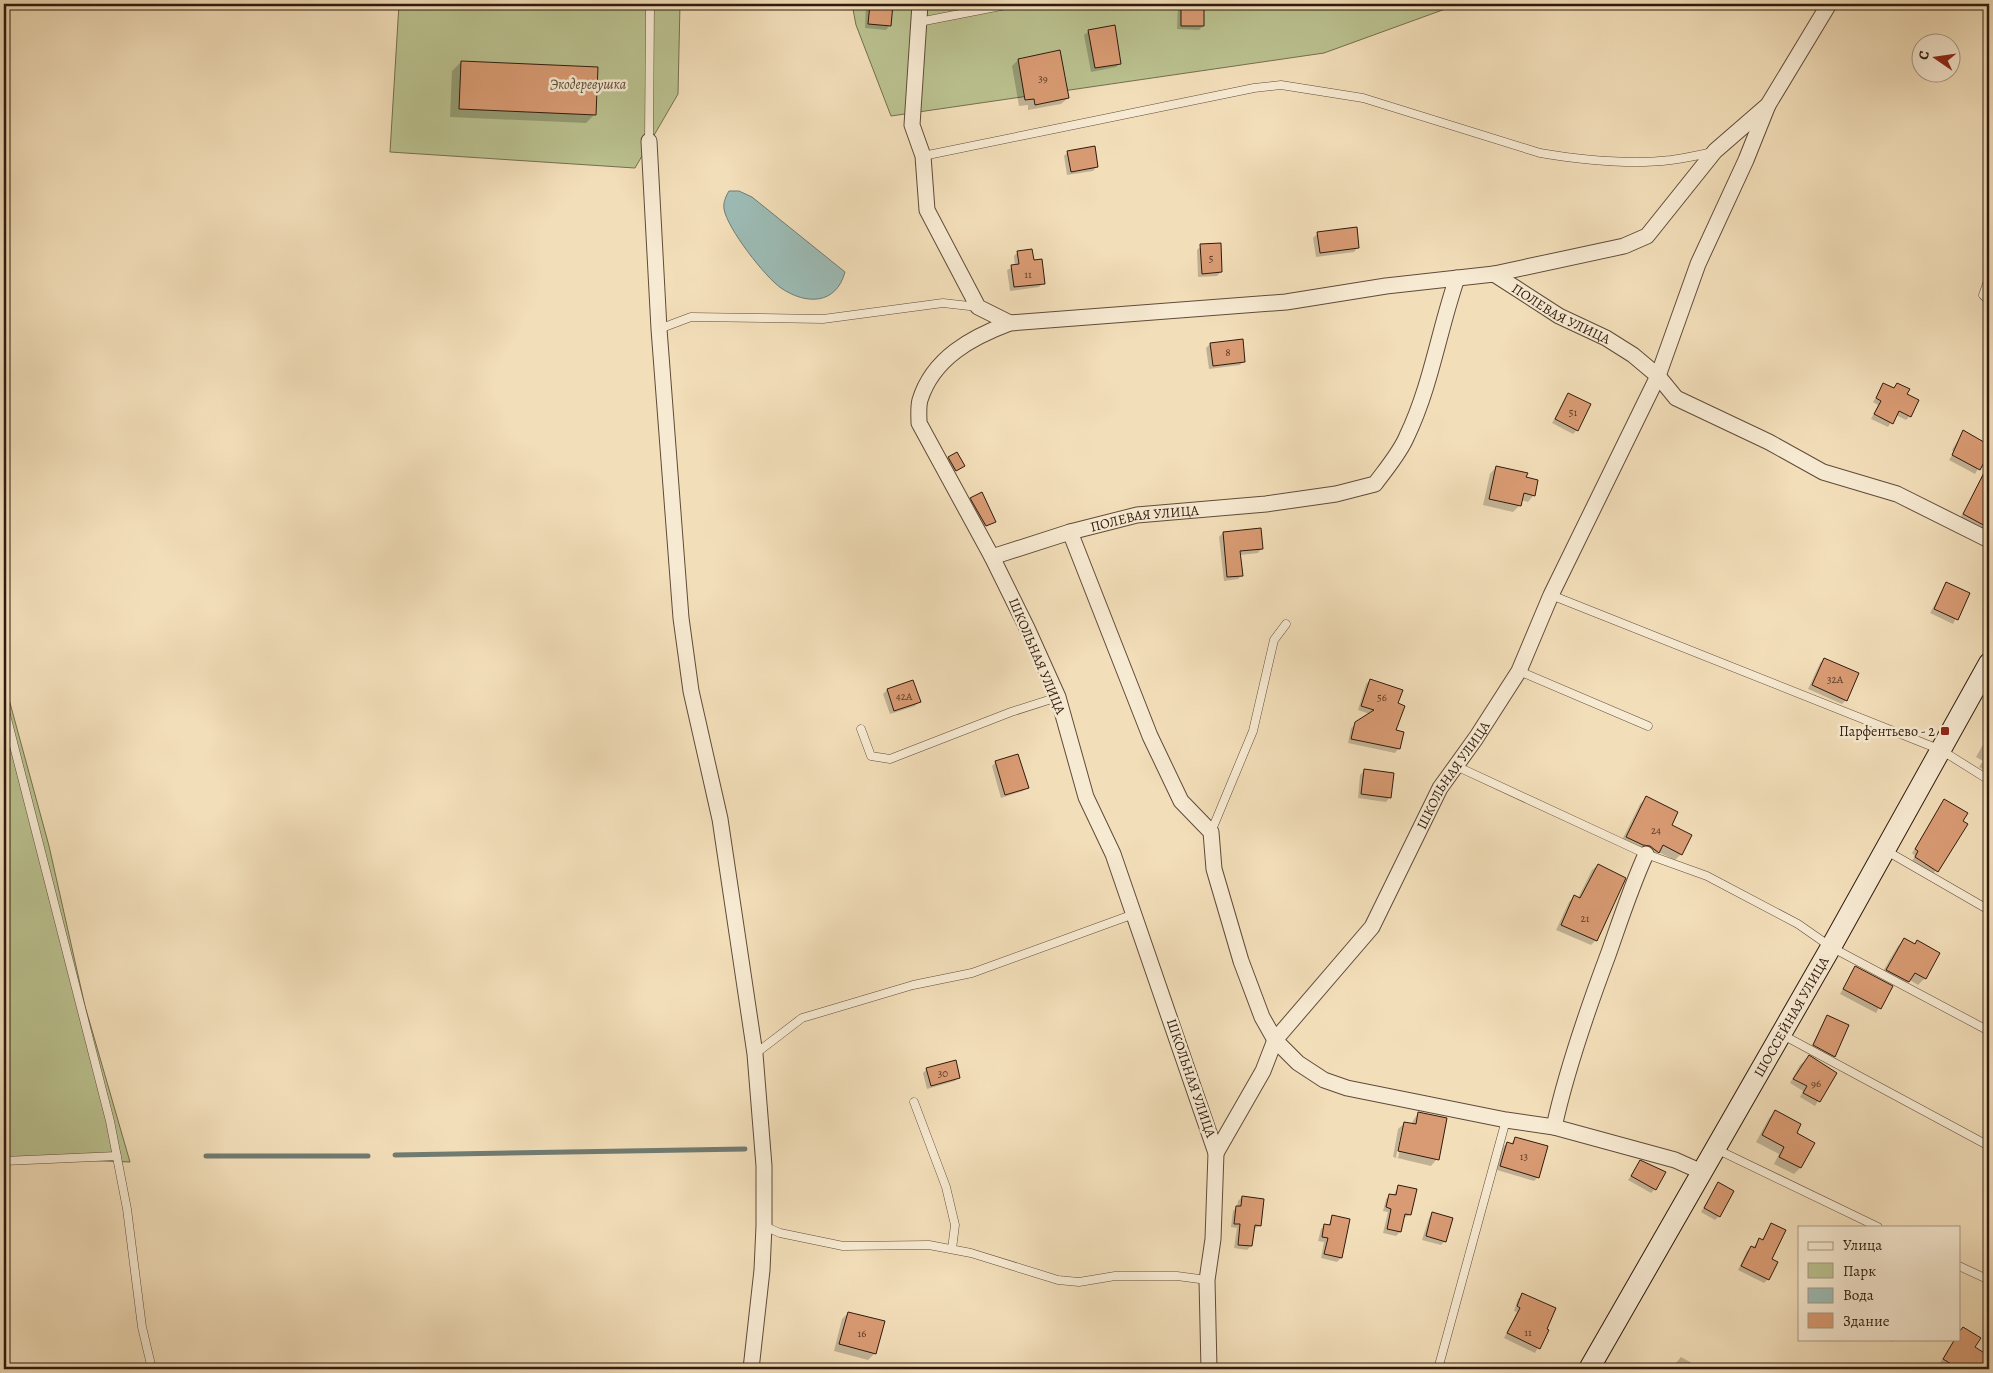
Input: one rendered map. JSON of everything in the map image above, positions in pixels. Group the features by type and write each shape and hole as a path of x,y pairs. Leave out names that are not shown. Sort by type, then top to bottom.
{"street":[{"path":"920,4 912,125 923,156 927,210 978,307 1010,323"},
{"path":"992,557 919,423 919,402 929,378 950,354 984,333 1010,323 1286,302 1386,286 1494,274 1624,246 1647,236 1715,152 1768,105 1829,4"},
{"name":"ШКОЛЬНАЯ УЛИЦА","path":"1216,1153 1263,1071 1275,1040 1372,927 1440,788 1519,671 1552,595 1658,376 1698,264 1746,160 1768,105"},
{"path":"649,141 658,329 681,618 691,691 720,819 755,1054 764,1166 764,1226 762,1279 751,1369"},
{"name":"ПОЛЕВАЯ УЛИЦА","path":"1494,274 1517,286 1559,316 1620,346 1658,376 1676,398 1769,442 1823,472 1897,494 1989,540"},
{"name":"ПОЛЕВАЯ УЛИЦА","path":"992,557 1070,532 1137,515 1266,504 1336,494 1375,484 1407,437 1431,370 1443,319 1457,278"},
{"path":"1070,532 1150,736 1181,801 1211,832 1214,869 1241,961 1262,1017 1275,1040 1298,1063 1324,1080 1347,1088 1506,1120 1554,1127 1675,1160 1702,1172"},
{"name":"ШКОЛЬНАЯ УЛИЦА","path":"992,557 1027,628 1058,698 1086,796 1113,854 1216,1153 1213,1239 1207,1280 1209,1369"},
{"name":"ШОССЕЙНАЯ УЛИЦА","path":"1589,1369 1831,947 1989,665"},
{"path":"1554,1127 1562,1092 1585,1017 1631,887 1646,854"}],"lane":[{"path":"649,141 650,4"},
{"path":"920,22 1011,4"},
{"path":"923,156 1254,88 1281,85 1364,98 1540,152 1564,157 1644,161 1671,160 1715,152"},
{"path":"1989,278 1983,295 1989,301"},
{"path":"658,329 691,317 823,319 943,303 978,307"},
{"path":"1552,595 1940,750 1989,780"},
{"path":"1211,832 1253,731 1274,640 1286,624"},
{"path":"1519,671 1648,726"},
{"path":"861,729 871,756 890,759 1011,712 1058,698"},
{"path":"4,707 53,892 117,1156 127,1209 142,1327 152,1369"},
{"path":"1456,766 1646,854 1707,876 1798,924 1831,947 1989,1031"},
{"path":"1885,850 1989,910"},
{"path":"755,1054 802,1018 913,985 972,973 1134,914"},
{"path":"1781,1034 1989,1146"},
{"path":"914,1102 946,1187 955,1225 952,1249"},
{"path":"1438,1369 1506,1120"},
{"path":"1716,1149 1876,1226"},
{"path":"4,1161 117,1156"},
{"path":"764,1226 780,1233 843,1246 929,1244 1058,1280 1079,1282 1115,1276 1177,1276 1207,1280"},
{"path":"1960,1266 1989,1280"}],"green space":[{"name":"Экодеревушка","path":"399,4 680,4 678,94 635,168 390,152"},
{"path":"852,4 1459,4 1324,53 891,116 856,25"},
{"path":"4,681 49,846 85,1006 130,1162 4,1157"}],"water":[{"path":"729,191 739,191 752,197 845,272 841,283 835,291 819,299 810,299 791,294 774,282 748,252 732,228 724,209"}],"building":[{"path":"870,4 893,4 891,26 868,24"},
{"path":"1181,4 1204,4 1204,26 1181,26"},
{"path":"1115,25 1121,64 1095,68 1088,30"},
{"path":"1060,50 1069,98 1035,105 1034,99 1025,100 1018,59"},
{"path":"461,61 598,67 596,115 459,109"},
{"path":"1095,146 1098,167 1071,172 1067,151"},
{"path":"1357,227 1359,248 1320,253 1317,232"},
{"path":"1221,243 1222,272 1202,274 1200,244"},
{"path":"1032,249 1034,260 1042,259 1045,284 1014,287 1011,265 1019,264 1017,251"},
{"path":"1243,339 1245,362 1213,366 1210,343"},
{"path":"1883,383 1894,388 1897,383 1910,389 1907,394 1919,400 1911,417 1899,411 1893,424 1874,414 1881,401 1876,398"},
{"path":"1568,393 1591,404 1578,431 1555,419"},
{"path":"1963,430 1989,445 1989,453 1980,470 1952,455"},
{"path":"957,452 965,466 956,471 948,457"},
{"path":"1989,463 1989,528 1963,514"},
{"path":"1496,466 1528,473 1526,477 1538,480 1535,496 1524,493 1521,506 1489,499"},
{"path":"982,492 996,522 986,526 970,498"},
{"path":"1261,528 1263,549 1240,551 1243,576 1227,577 1223,532"},
{"path":"1946,582 1970,593 1958,620 1934,609"},
{"path":"1824,658 1859,673 1847,701 1812,685"},
{"path":"1370,679 1403,690 1398,703 1405,706 1396,730 1404,732 1400,749 1351,739 1355,722 1374,710 1361,706"},
{"path":"913,680 921,702 894,711 887,689"},
{"path":"1018,754 1029,788 1005,795 995,761"},
{"path":"1364,769 1394,773 1391,798 1361,794"},
{"path":"1646,796 1678,812 1672,825 1692,835 1682,855 1663,845 1659,853 1650,846 1643,845 1626,837"},
{"path":"1944,799 1968,813 1963,821 1968,824 1938,872 1915,857 1918,851 1915,849"},
{"path":"1598,864 1626,878 1597,941 1561,925 1574,895 1580,898"},
{"path":"1904,938 1915,944 1917,940 1940,953 1926,979 1915,973 1909,982 1886,970"},
{"path":"1855,966 1893,986 1881,1009 1843,989"},
{"path":"1827,1015 1849,1025 1835,1057 1813,1045"},
{"path":"1809,1055 1837,1073 1820,1102 1803,1093 1807,1086 1793,1079"},
{"path":"956,1060 960,1078 931,1086 926,1068"},
{"path":"1775,1110 1801,1124 1797,1133 1815,1143 1801,1168 1779,1157 1784,1147 1762,1135"},
{"path":"1418,1112 1447,1118 1439,1160 1398,1151 1404,1122 1416,1124"},
{"path":"1515,1137 1548,1146 1539,1178 1500,1166 1507,1142 1513,1144"},
{"path":"1640,1160 1666,1172 1656,1190 1631,1176"},
{"path":"1718,1182 1734,1191 1720,1217 1704,1208"},
{"path":"1398,1185 1417,1189 1411,1215 1405,1214 1401,1232 1387,1229 1391,1209 1386,1207 1389,1194 1396,1195"},
{"path":"1242,1196 1264,1199 1261,1226 1255,1225 1252,1246 1238,1245 1240,1224 1234,1224 1236,1206 1241,1206"},
{"path":"1432,1212 1453,1218 1446,1242 1426,1236"},
{"path":"1332,1215 1350,1219 1342,1258 1324,1254 1328,1238 1322,1237 1324,1224 1330,1225"},
{"path":"1771,1223 1786,1230 1772,1259 1778,1262 1769,1280 1741,1266 1751,1246 1755,1248 1759,1238 1763,1240"},
{"path":"1522,1293 1556,1308 1540,1349 1507,1333 1520,1308 1517,1306"},
{"path":"848,1312 885,1321 876,1354 839,1344"},
{"path":"1963,1327 1981,1338 1975,1347 1989,1356 1981,1369 1959,1369 1943,1359 1954,1340 1960,1340 1960,1331"}],"waterway":[{"path":"395,1155 745,1149"},
{"path":"206,1156 368,1156"}],"place":[{"name":"Парфентьево - 2","path":"1945,731"}]}
